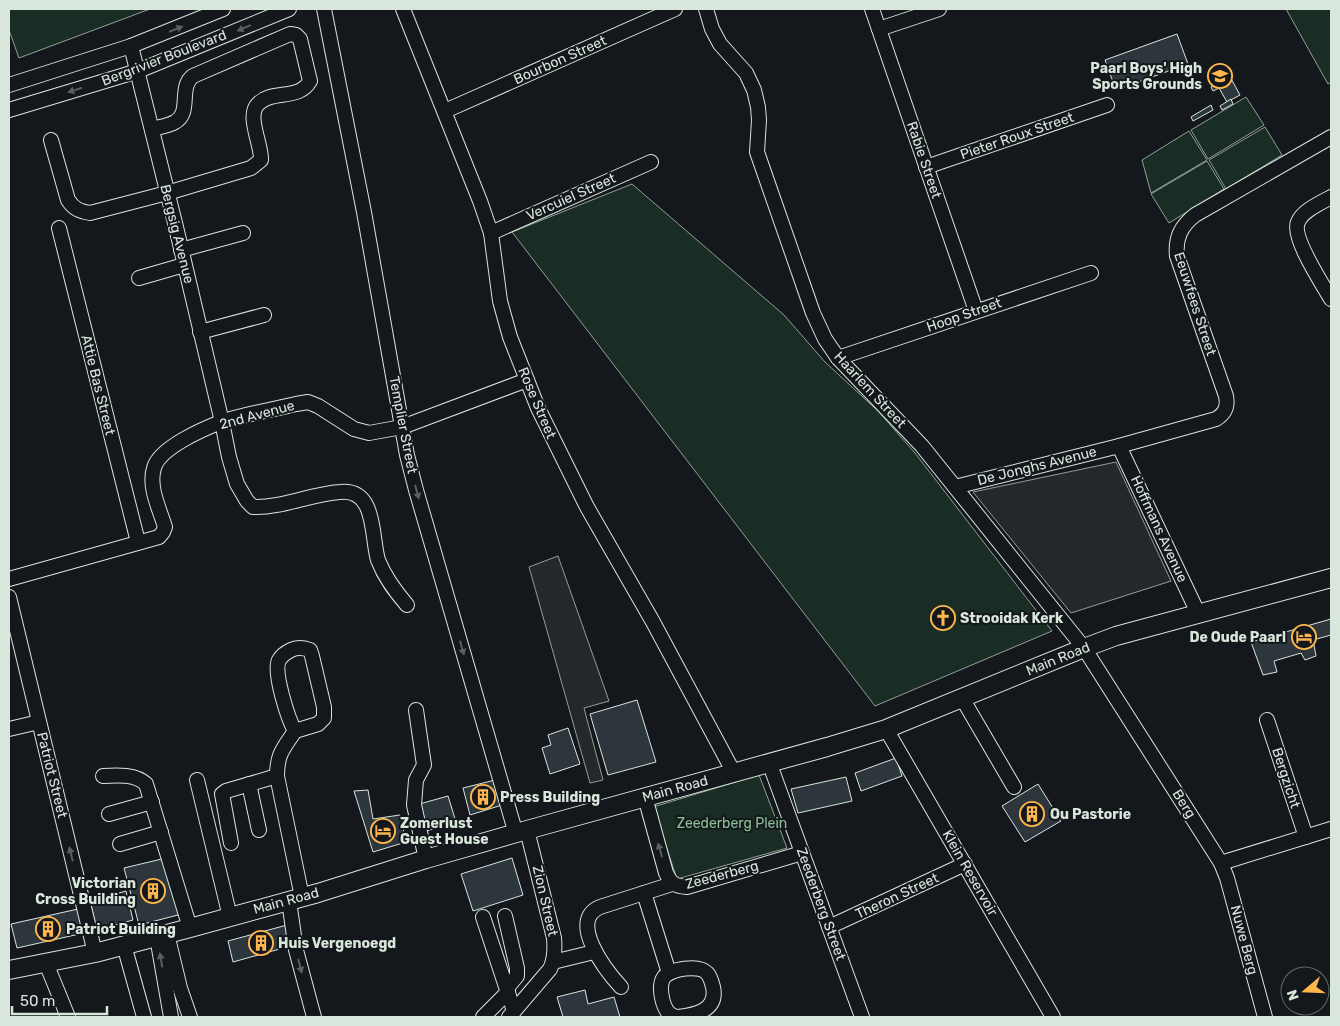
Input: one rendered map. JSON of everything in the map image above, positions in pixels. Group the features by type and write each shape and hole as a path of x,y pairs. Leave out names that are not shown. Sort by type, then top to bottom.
{"main road":[{"name":"Main Road","path":"9,970 95,953 190,928 886,729 1116,636 1331,578"}],"street":[{"name":"Bergrivier Boulevard","path":"9,85 131,46 222,9"},
{"name":"Bergrivier Boulevard","path":"9,110 138,71 288,9"},
{"name":"Templier Street","path":"324,9 364,212 402,427 416,490 522,832"},
{"name":"Rose Street","path":"403,9 445,111 491,232 500,301 510,337 527,380 554,441 587,507 653,622 734,772"},
{"name":"Bourbon Street","path":"445,111 675,9"},
{"name":"Haarlem Street","path":"706,9 712,29 720,44 746,73 754,90 758,107 757,152 813,313 825,339 838,358 922,446 1084,648"},
{"name":"Rabie Street","path":"872,9 976,311"},
{"path":"879,29 939,9"},
{"path":"51,140 68,200 72,207 80,212 90,213 251,168 261,160 253,118 254,110 258,104 265,99 298,92 307,86 310,81 300,39 296,35 290,34 193,76 188,80 186,86 183,114 179,120 173,124 152,129"},
{"name":"Bergsig Avenue","path":"131,46 229,457 246,501 253,507 266,508 341,491 356,494 368,508 378,558 384,575 407,605"},
{"name":"Pieter Roux Street","path":"926,167 1107,105"},
{"name":"Eeuwfees Street","path":"1119,446 1216,419 1226,409 1226,396 1177,256 1178,239 1182,228 1188,221 1205,209 1331,138"},
{"name":"Vercuiel Street","path":"491,232 652,162"},
{"path":"1331,197 1302,216 1296,225 1298,237 1331,299"},
{"name":"Attie Bas Street","path":"59,228 138,542"},
{"path":"181,250 243,233"},
{"path":"139,278 184,265"},
{"name":"Hoop Street","path":"838,358 1091,273"},
{"path":"200,332 264,315"},
{"name":"2nd Avenue","path":"9,579 158,537 165,528 152,482 154,467 161,455 190,436 222,422 308,402 318,406 354,429 369,433 402,427 527,380"},
{"name":"De Jonghs Avenue","path":"955,487 1119,446"},
{"name":"Hoffmans Avenue","path":"1119,446 1198,613"},
{"name":"Patriot Street","path":"9,598 95,953"},
{"path":"295,731 289,722 285,709 278,669 279,660 285,653 295,648 306,648 310,650 312,656 324,707 324,718 318,724 295,731 278,756 277,776 295,899 296,950 314,1017"},
{"name":"Berg","path":"1084,648 1221,863"},
{"path":"962,698 1014,787"},
{"path":"416,710 424,765 416,780 414,805 426,859"},
{"name":"Bergzicht","path":"1267,720 1306,837"},
{"path":"9,729 39,722"},
{"name":"Klein Reservoir","path":"886,729 1053,1017"},
{"name":"Zeederberg Street","path":"769,762 862,1017"},
{"path":"103,776 119,775 141,779 146,784 190,928"},
{"path":"231,843 222,794 226,791 277,776"},
{"path":"198,780 230,917"},
{"path":"249,784 260,830"},
{"name":"Zeederberg","path":"645,797 666,873 672,884 677,886 687,887 802,853"},
{"path":"109,814 152,802"},
{"path":"1221,863 1331,829"},
{"path":"120,844 161,832"},
{"name":"Zion Street","path":"522,832 554,938 553,962"},
{"name":"Nuwe Berg","path":"1221,863 1227,878 1265,1017"},
{"name":"Theron Street","path":"829,928 965,864"},
{"path":"621,988 601,964 594,952 588,927 590,914 593,910 672,884"},
{"path":"644,893 669,973"},
{"path":"483,1017 517,976 517,968 505,916"},
{"path":"483,917 507,990 512,1014"},
{"path":"162,935 171,1017"},
{"path":"162,935 190,1017"},
{"path":"124,945 144,1017"},
{"path":"512,1014 550,969 553,962 594,952"},
{"path":"46,963 68,1017"},
{"path":"689,968 700,968 708,973 713,987 713,1003 699,1012 677,1017 667,1011 661,994 661,986 663,978 669,973 689,968"}],"green space":[{"path":"9,9 150,9 19,58 9,30"},
{"path":"1286,9 1331,9 1331,82 1328,84"},
{"path":"1246,97 1264,125 1208,159 1191,130"},
{"path":"1265,127 1282,155 1226,189 1209,160"},
{"path":"1189,131 1207,160 1151,193 1142,160"},
{"path":"1207,161 1224,189 1169,223 1151,194"},
{"path":"632,184 784,315 825,362 878,411 915,453 1052,631 875,706 512,232"},
{"name":"Zeederberg Plein","path":"759,775 787,848 677,879 653,807"}],"shaded area":[{"path":"1116,462 1171,581 1071,613 973,492"},
{"path":"558,556 609,701 584,708 603,780 590,783 529,567"}],"building":[{"path":"1177,34 1188,64 1116,90 1105,60"},
{"path":"1229,75 1240,95 1227,102 1219,88 1213,91 1211,87"},
{"path":"1231,99 1233,104 1222,110 1220,106"},
{"path":"1211,105 1213,110 1193,121 1191,117"},
{"path":"1331,619 1331,635 1313,640 1316,656 1305,660 1301,653 1274,661 1277,672 1263,675 1251,642"},
{"path":"637,700 656,762 608,775 590,714"},
{"path":"568,728 580,764 550,774 542,748 551,745 548,735"},
{"path":"896,758 902,776 861,791 855,773"},
{"path":"846,777 852,801 798,813 791,789"},
{"name":"Press Building","path":"495,780 502,805 470,815 463,788"},
{"name":"Ou Pastorie","path":"1038,784 1061,821 1025,842 1002,806"},
{"name":"Zomerlust Guest House","path":"368,790 373,819 400,815 406,842 373,852 354,791"},
{"path":"448,796 456,822 423,832 416,805"},
{"name":"Victorian Cross Building","path":"166,858 182,914 139,925 124,868"},
{"path":"512,858 523,895 473,911 461,874"},
{"path":"126,891 133,920 97,930 90,901"},
{"name":"Patriot Building","path":"78,909 84,933 17,948 11,924"},
{"name":"Huis Vergenoegd","path":"287,925 294,945 233,962 228,941"},
{"path":"585,990 588,1004 614,997 620,1017 563,1017 557,997"}],"place":[{"name":"Paarl Boys' High Sports Grounds","path":"1220,76"},
{"name":"Strooidak Kerk","path":"943,618"},
{"name":"De Oude Paarl","path":"1304,637"},
{"name":"Press Building","path":"483,797"},
{"name":"Ou Pastorie","path":"1032,814"},
{"name":"Zomerlust Guest House","path":"383,831"},
{"name":"Victorian Cross Building","path":"153,891"},
{"name":"Patriot Building","path":"48,929"},
{"name":"Huis Vergenoegd","path":"261,943"}]}
